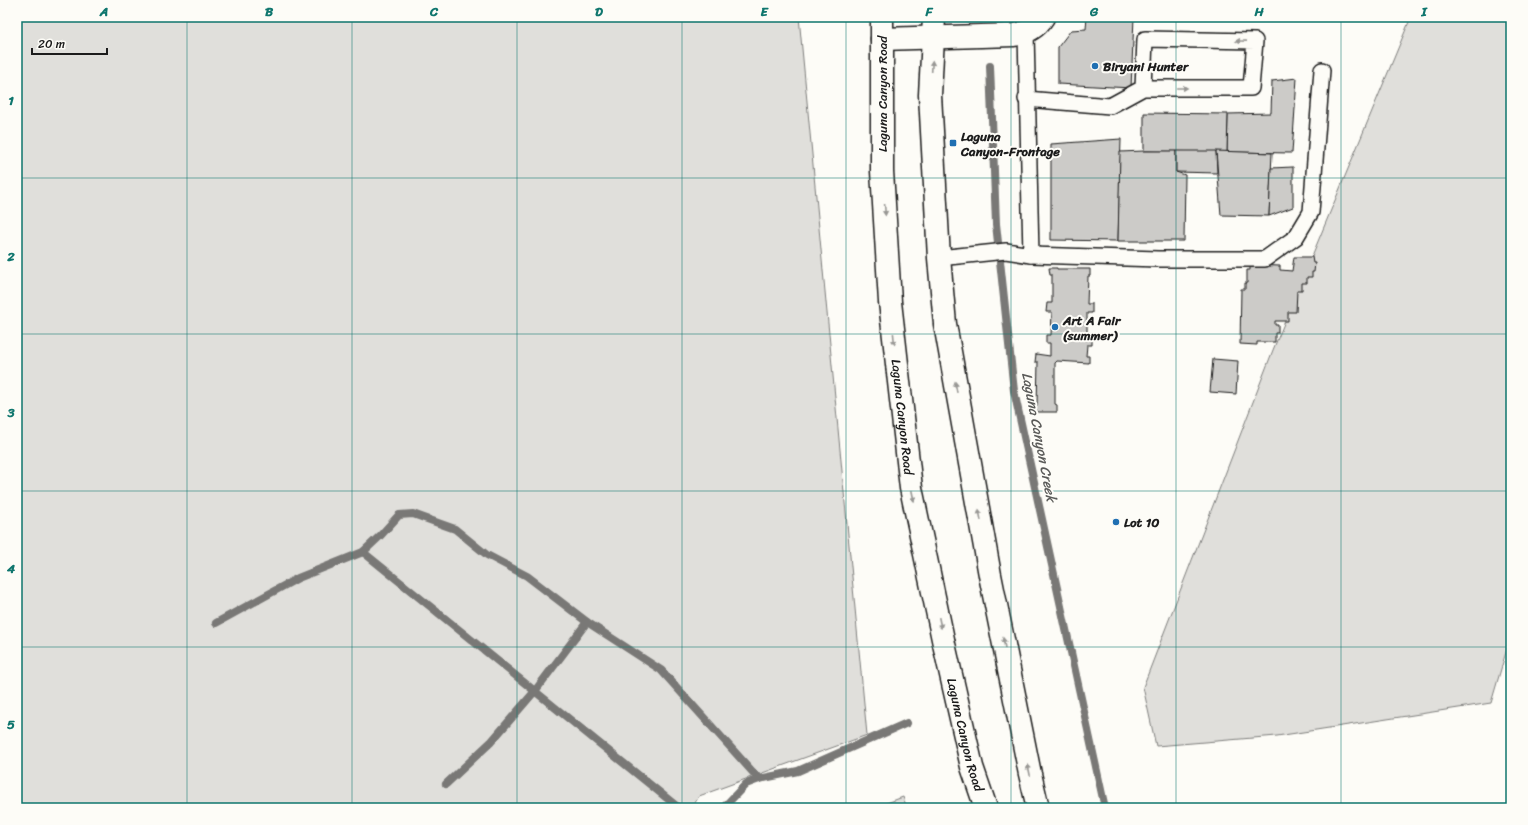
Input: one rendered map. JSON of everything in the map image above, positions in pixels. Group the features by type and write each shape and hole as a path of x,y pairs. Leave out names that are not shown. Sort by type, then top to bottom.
{"main road":[{"name":"Laguna Canyon Road","path":"882,17 882,171 890,302 911,488 972,767 986,808"},
{"path":"882,39 934,27 1014,35 1026,33 1043,17"},
{"path":"934,27 930,95 939,258 946,332 990,575 1038,808"}],"lane":[{"path":"1026,33 1030,255"},
{"path":"1026,99 1110,106 1143,88 1251,88 1255,41 1145,39 1143,88"},
{"path":"939,258 1006,251 1030,255 1158,259 1265,260 1296,237 1311,212 1322,70"}],"shaded area":[{"path":"17,17 799,17 867,735 699,796 692,808 17,808"},
{"path":"1411,17 1511,17 1511,635 1491,703 1277,736 1156,746 1143,687 1273,350"},
{"path":"903,797 907,808 873,808"}],"building":[{"name":"Biryani Hunter","path":"1087,17 1134,17 1131,88 1058,84 1058,47 1071,30 1086,29"},
{"path":"1297,78 1292,153 1227,152 1228,114 1271,113 1272,81"},
{"path":"1144,113 1228,114 1227,152 1144,151"},
{"path":"1121,139 1118,241 1051,240 1051,144"},
{"path":"1176,151 1176,172 1185,175 1184,241 1118,241 1120,152"},
{"path":"1176,151 1216,151 1217,173 1176,172"},
{"path":"1216,151 1272,153 1269,216 1221,215"},
{"path":"1293,167 1293,207 1269,216 1271,168"},
{"path":"1294,257 1312,257 1313,263 1315,263 1312,277 1307,277 1307,283 1302,283 1302,290 1297,290 1296,312 1288,312 1288,321 1275,321 1275,325 1278,325 1278,333 1275,333 1275,342 1257,342 1257,345 1240,344 1241,289 1245,289 1245,283 1247,283 1247,270 1250,270 1250,265 1280,266 1280,270 1292,271"},
{"path":"1049,268 1090,269 1090,276 1088,276 1087,304 1092,304 1092,313 1087,313 1087,335 1092,336 1092,345 1087,345 1086,356 1089,356 1089,363 1057,361 1055,363 1055,404 1057,405 1057,412 1035,412 1035,404 1037,405 1038,362 1035,362 1036,354 1050,356 1050,343 1046,343 1046,335 1051,335 1052,312 1046,312 1047,303 1052,303 1052,275 1050,275"},
{"path":"1213,359 1238,361 1236,394 1210,392"}],"waterway":[{"name":"Laguna Canyon Creek","path":"990,66 996,224 1014,391 1105,808"},
{"path":"216,623 298,578 363,552 399,515 413,514 455,529 487,555 527,576 587,622 661,670 759,779"},
{"path":"363,552 679,808"},
{"path":"446,784 491,742 535,691 587,622"},
{"path":"723,808 746,784 759,779 798,771 907,723"}],"place":[{"name":"Biryani Hunter","path":"1095,66"},
{"name":"Laguna Canyon-Frontage","path":"953,143"},
{"name":"Art A Fair (summer)","path":"1055,327"},
{"name":"Lot 10","path":"1116,522"}]}
